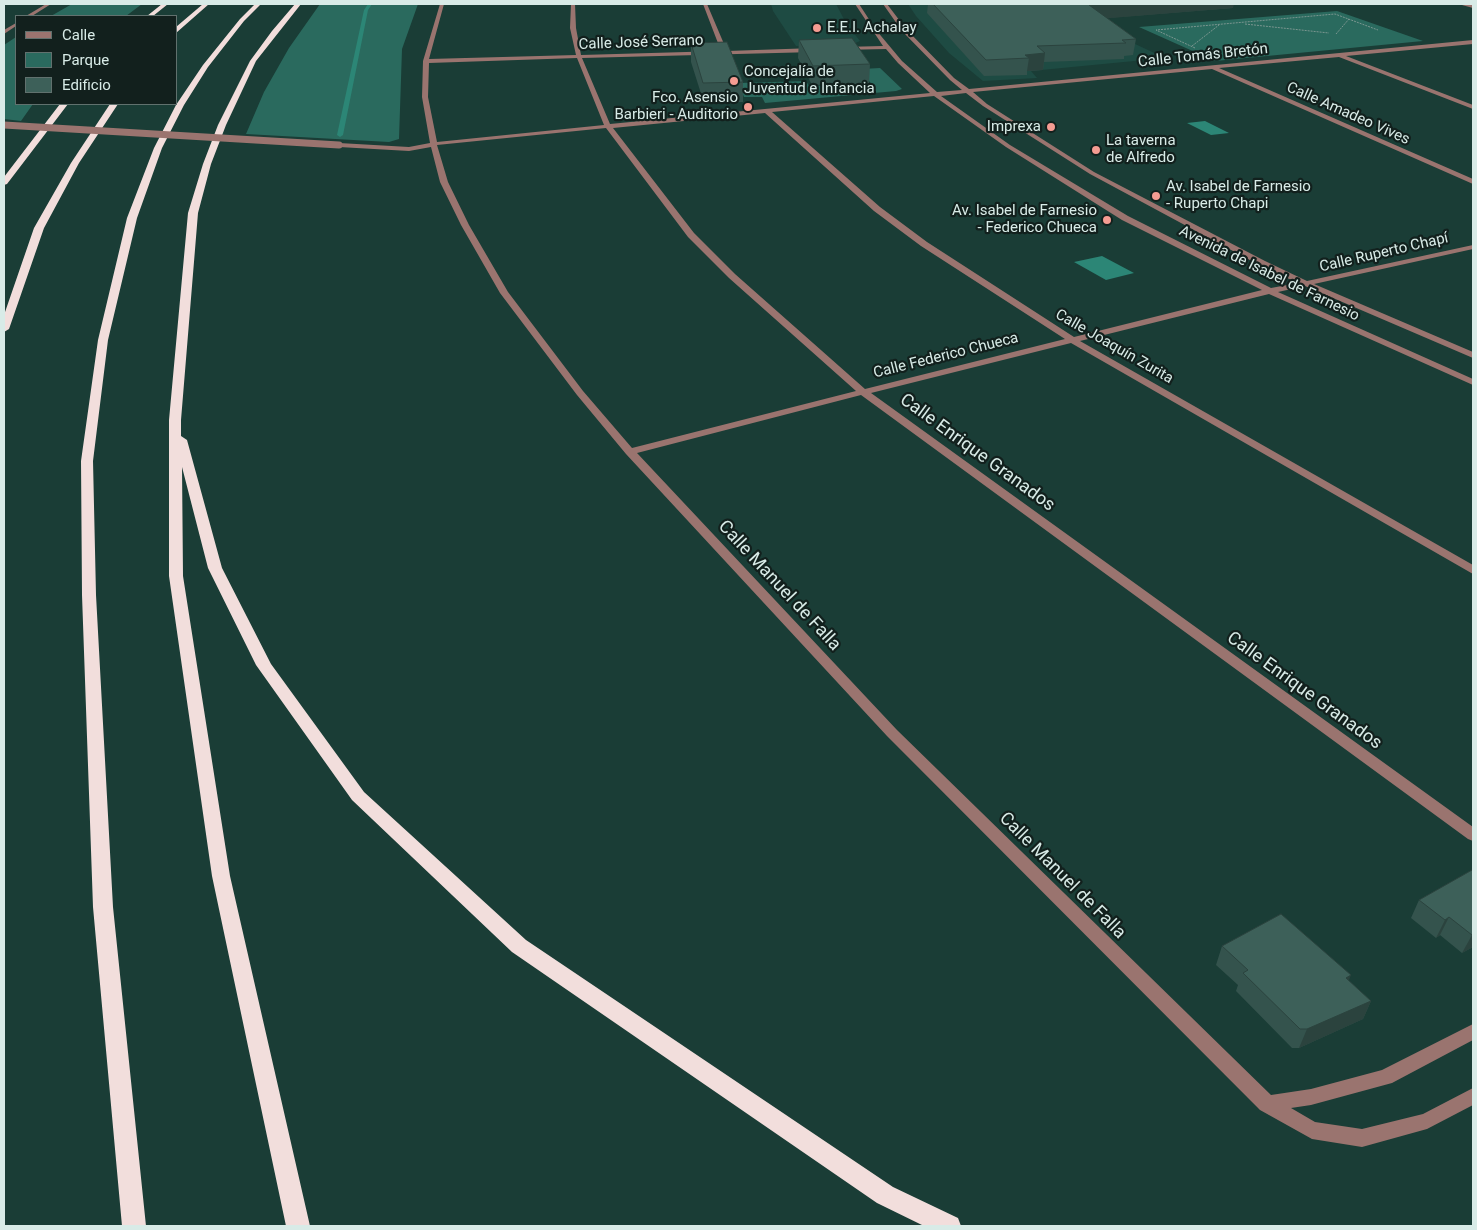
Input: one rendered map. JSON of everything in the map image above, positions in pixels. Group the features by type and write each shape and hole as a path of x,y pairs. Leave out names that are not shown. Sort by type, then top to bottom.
{"highway":[{"path":"151,15 165,4"},
{"path":"178,29 206,4"},
{"path":"134,1226 103,907 89,595 87,461 103,340 132,218 151,165 180,105 205,66 242,20 258,4"},
{"path":"298,4 253,61 225,118 207,164 193,213 175,420 176,576 220,867 298,1226"},
{"path":"4,182 63,105"},
{"path":"4,329 40,228 75,163 113,105"},
{"path":"175,420 215,568 264,665 358,796 519,946 885,1195 950,1226"}],"street":[{"path":"31,15 49,4"},
{"name":"Calle Manuel de Falla","path":"442,4 426,61 424,97 434,144 444,182 465,225 504,293 580,393 630,452 892,733 1267,1104 1312,1130 1362,1138 1427,1121 1473,1096"},
{"name":"Calle Enrique Granados","path":"573,4 573,28 579,57 608,126 692,235 732,276 863,392 1473,836"},
{"path":"705,4 725,53"},
{"name":"Avenida de Isabel de Farnesio","path":"857,4 887,48 936,94 1008,146 1058,178 1126,218 1270,291 1473,382"},
{"name":"Avenida de Isabel de Farnesio","path":"885,4 904,30 952,79 1035,139 1092,174 1262,263 1473,355"},
{"path":"1464,4 1473,7"},
{"path":"4,32 15,25"},
{"name":"Calle Tomás Bretón","path":"4,125 398,149 608,126 1473,42"},
{"path":"1459,44 1473,48"},
{"path":"830,49 887,48"},
{"name":"Calle José Serrano","path":"426,61 821,50"},
{"path":"1338,55 1473,107"},
{"name":"Calle Amadeo Vives","path":"1212,68 1473,182"},
{"name":"Calle Joaquín Zurita","path":"767,111 839,177 885,215 990,289 1072,340 1473,570"},
{"name":"Calle Ruperto Chapí","path":"1270,291 1473,247"},
{"name":"Calle Federico Chueca","path":"630,452 1270,291"},
{"path":"1267,1104 1311,1097 1386,1077 1473,1032"}],"path":[{"path":"1200,50 1156,30 1335,14 1383,31"}],"shaded area":[{"name":"E.E.I. Achalay","path":"771,4 836,4 846,23 860,41 851,45 796,46 773,11"},
{"path":"908,4 1017,4 1086,21 1165,58 1031,71 1037,78 983,81 949,53 916,16"},
{"path":"1205,121 1229,133 1211,135 1187,123"},
{"path":"1102,256 1134,273 1106,280 1074,262"}],"green space":[{"path":"72,4 142,4 127,15 53,15"},
{"path":"320,4 418,4 402,49 399,139 389,142 246,134 264,92 289,48"},
{"path":"1337,11 1423,41 1215,61 1139,27"},
{"path":"15,38 15,105 32,105 21,121 4,119 4,45"},
{"path":"880,68 902,89 765,103 762,97 744,97 739,83 806,81 809,86 871,84 862,69"}],"building":[{"path":"933,4 1107,4 1089,5 1136,39 1122,40 1126,43 1037,46 1045,53 1025,55 1029,58 986,60"},
{"path":"852,38 870,64 813,66 799,40"},
{"path":"727,42 743,82 703,83 691,43"},
{"path":"1472,870 1472,935 1449,917 1445,920 1419,900"},
{"path":"1281,914 1351,975 1346,978 1371,1001 1307,1029 1300,1029 1243,973 1248,970 1222,946"}],"waterway":[{"path":"340,135 366,10 370,4"}],"place":[{"name":"E.E.I. Achalay","path":"817,28"},
{"name":"Concejalía de Juventud e Infancia","path":"734,81"},
{"name":"Fco. Asensio Barbieri - Auditorio","path":"748,107"},
{"name":"Imprexa","path":"1051,127"},
{"name":"La taverna de Alfredo","path":"1096,150"},
{"name":"Av. Isabel de Farnesio - Ruperto Chapi","path":"1156,196"},
{"name":"Av. Isabel de Farnesio - Federico Chueca","path":"1107,220"}]}
